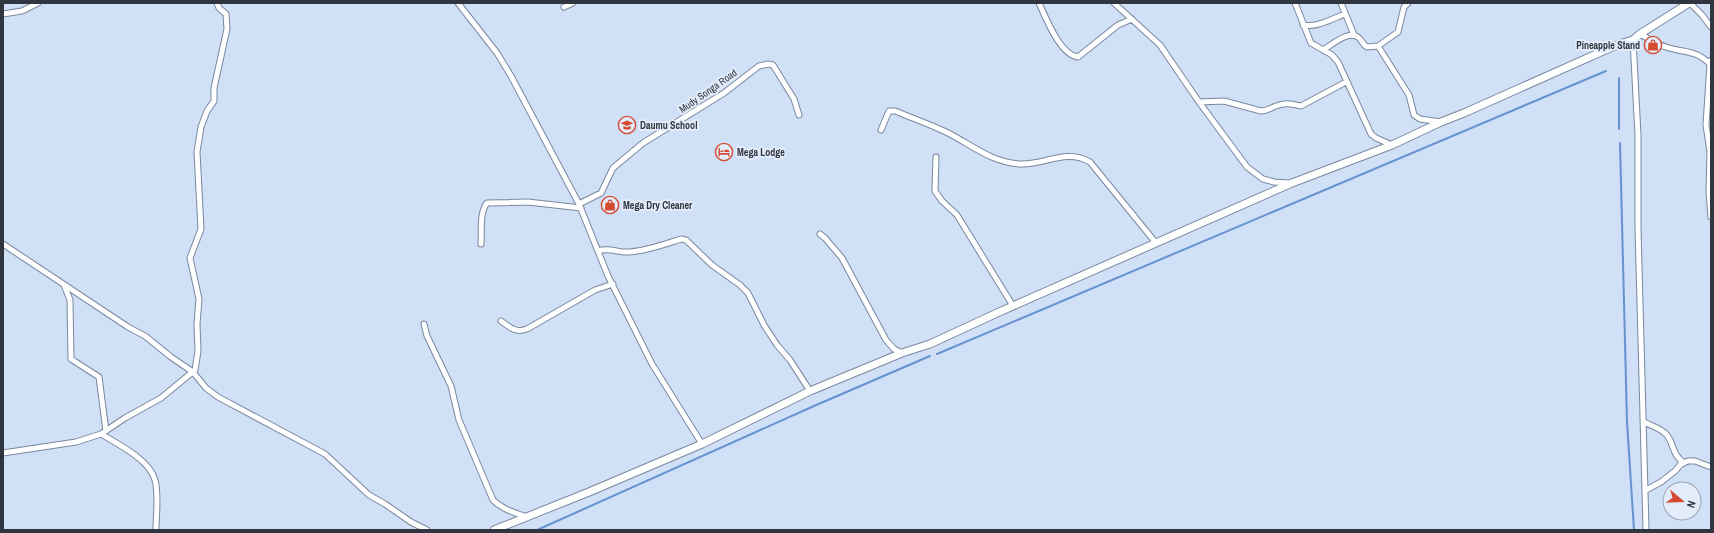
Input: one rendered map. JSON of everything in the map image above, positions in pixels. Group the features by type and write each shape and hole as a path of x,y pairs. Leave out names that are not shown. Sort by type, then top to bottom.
{"main road":[{"path":"494,530 508,527 526,517 702,444 810,391 902,353 930,344 1292,183 1392,145 1619,44 1633,40 1640,34 1690,3"}],"street":[{"path":"3,14 22,11 38,3"},
{"path":"3,453 76,442 104,433 125,418 161,398 193,372 197,365 199,299 190,258 201,229 197,152 201,127 207,111 214,102 214,88 227,29 226,14 219,8 218,3"},
{"path":"458,3 497,54 511,76 580,206 613,284 652,364 702,444"},
{"path":"564,7 574,3"},
{"path":"1039,3 1060,44 1074,57 1078,57 1118,24 1132,19"},
{"path":"1114,3 1160,45 1199,102 1248,167 1263,179 1274,182 1292,183"},
{"path":"1295,3 1311,43 1332,55 1338,62 1371,134 1376,138 1392,145"},
{"path":"1341,3 1354,35"},
{"path":"1324,50 1348,35 1354,35 1359,38 1368,48 1378,46 1398,32 1404,7 1408,3"},
{"path":"1690,3 1711,27"},
{"path":"1303,25 1317,25 1345,14"},
{"path":"1640,34 1665,47 1686,51 1701,56 1710,62 1706,125 1711,153 1709,192 1711,216"},
{"path":"1633,40 1638,135 1638,228 1646,530"},
{"path":"1378,46 1409,95 1414,115 1420,119 1441,122"},
{"name":"Mudy Songa Road","path":"580,206 601,193 614,168 643,143 724,93 759,66 768,64 773,66 794,99 799,115"},
{"path":"1199,102 1224,100 1261,111 1266,111 1276,106 1289,103 1301,106 1346,82"},
{"path":"881,130 889,111 895,111 947,133 977,151 1010,164 1024,164 1056,157 1073,157 1090,162 1156,243"},
{"path":"936,157 935,191 942,201 957,215 1013,306"},
{"path":"481,244 482,214 487,203 528,202 580,206"},
{"path":"820,234 842,258 886,340 894,349 902,353"},
{"path":"598,251 610,249 628,252 648,249 681,239 686,240 712,265 740,285 748,293 764,325 777,345 790,360 810,391"},
{"path":"3,244 128,327 145,336 193,372 206,388 218,397 325,454 369,495 386,504 411,522 427,530"},
{"path":"63,284 70,300 71,359 98,375 104,433 146,465 154,475 156,489 156,530"},
{"path":"501,321 513,330 520,332 596,290 613,284"},
{"path":"424,324 427,336 451,386 459,420 493,500 498,505 526,517"},
{"path":"1644,422 1660,429 1667,435 1676,457 1684,463"},
{"path":"1646,490 1661,482 1688,461 1695,461 1711,467"}],"waterway":[{"path":"937,354 1606,71"},
{"path":"1619,78 1619,129"},
{"path":"1620,143 1627,422 1634,530"},
{"path":"537,530 814,406 930,356"}],"place":[{"name":"Pineapple Stand","path":"1653,45"},
{"name":"Daumu School","path":"627,125"},
{"name":"Mega Lodge","path":"724,152"},
{"name":"Mega Dry Cleaner","path":"610,205"}]}
